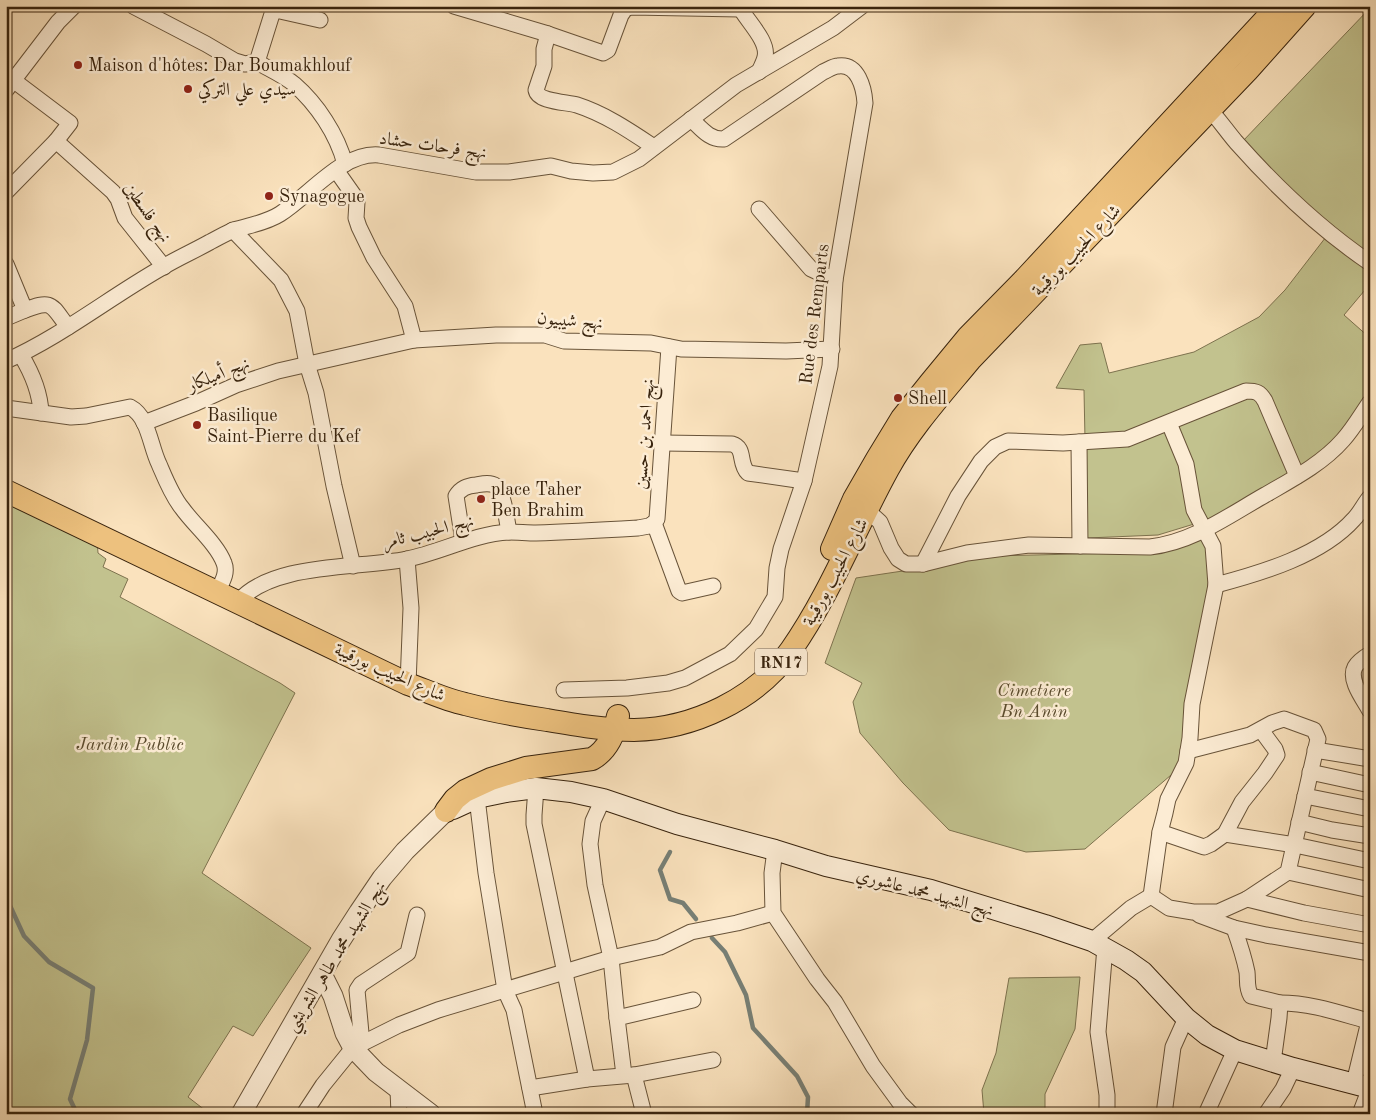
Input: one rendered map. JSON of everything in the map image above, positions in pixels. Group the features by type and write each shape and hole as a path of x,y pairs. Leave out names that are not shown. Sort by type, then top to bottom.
{"main road":[{"name":"شارع الحبيب بورقيبة","path":"1203,103 1278,6"},
{"name":"شارع الحبيب بورقيبة","path":"6,491 241,597 463,704 545,720 617,722 656,727 698,718 720,709 746,694 766,678 790,651 820,601 861,505 937,399 970,360 1203,103 1304,6"},
{"name":"شارع الحبيب بورقيبة","path":"6,484 219,587"},
{"path":"446,811 455,799 465,791 491,780 526,768 592,759 601,754 609,743 617,722"},
{"name":"نهج الشهيد محمد عاشوري","path":"446,811 478,798 506,792 536,788 571,792 603,799 678,824 826,866 932,890 1099,944 1143,972 1186,1018 1207,1035 1236,1050 1292,1068 1365,1086"}],"street":[{"path":"6,192 56,140 70,122 10,85 58,22 74,6"},
{"path":"133,6 200,40 235,61 245,64 257,62 277,72 308,98 335,137 341,167 357,202 356,218 359,227 374,258 405,306 414,340"},
{"path":"454,6 604,53 608,50 621,15 626,8 740,7 764,43 765,58 759,72"},
{"name":"نهج فرحات حشاد","path":"6,361 48,341 164,267 233,230 261,223 281,214 341,167 369,154 476,172 509,172 551,166 570,171 613,172 639,158 736,85 833,28 862,6"},
{"path":"257,62 272,14 280,11 320,20"},
{"path":"548,34 544,49 544,66 536,90 538,96 570,103 594,111 654,146"},
{"name":"Rue des Remparts","path":"564,690 599,690 668,683 697,673 730,654 756,629 775,597 777,568 781,549 804,481 830,366 835,280 865,103 864,89 855,72 848,67 838,66 823,72 724,139 715,140 691,119"},
{"path":"1203,103 1236,142 1283,191 1316,221 1370,263"},
{"name":"نهج فلسطين","path":"56,140 113,192 118,199 125,218 164,267"},
{"path":"759,209 811,269 835,280"},
{"path":"233,230 281,280 297,311 307,364 316,393 334,486 353,566"},
{"path":"6,264 25,310"},
{"path":"6,318 46,303 51,305 68,327"},
{"name":"نهج شيبيون","path":"307,364 414,340 545,335 564,341 651,344 681,349 786,352 832,349"},
{"name":"نهج احمد بن حسين","path":"654,523 657,519 669,347"},
{"path":"21,355 32,374 38,390 41,412"},
{"name":"نهج أميلكار","path":"144,423 196,403 236,384 307,364"},
{"path":"923,564 958,496 981,461 995,447 1008,441 1079,442 1127,439 1246,391 1255,391 1261,394 1265,401 1297,476"},
{"path":"861,505 880,522 891,548 898,559 906,564 923,564 967,553 1029,545 1150,547 1179,541 1204,530 1297,476 1326,456 1342,440 1370,402"},
{"path":"6,408 71,417 86,416 130,407 136,410 144,423 157,462 180,506 221,557 225,570 219,587"},
{"path":"1151,896 1160,832 1168,799 1186,763 1192,704 1216,585 1213,546 1194,510 1186,464 1169,423"},
{"path":"1079,442 1080,546"},
{"path":"663,443 732,444 741,449 743,465 748,472 804,481"},
{"path":"463,541 456,496 459,491 467,486 486,484 496,487 501,493 509,532"},
{"path":"1216,585 1273,568 1319,547 1354,519 1370,497"},
{"path":"654,523 679,591 682,594 713,586"},
{"name":"نهج الحبيب ثامر","path":"241,597 277,577 407,559 463,541 509,532 534,533 638,528 654,523"},
{"path":"407,559 411,608 409,678"},
{"path":"1370,654 1355,667 1354,672 1354,681 1370,711"},
{"path":"1151,896 1169,908 1193,912 1218,912 1247,899 1288,872 1318,738 1314,730 1309,727 1284,719 1277,720 1250,736 1188,751"},
{"path":"1160,832 1204,847 1225,834 1242,802 1265,773 1276,755 1275,749 1261,730"},
{"path":"1315,750 1370,759"},
{"path":"1310,772 1370,784"},
{"path":"536,788 534,824 587,1079"},
{"path":"1305,796 1370,809"},
{"path":"478,798 486,873 505,990 514,1010 535,1114"},
{"path":"603,799 593,821 590,844 595,885 611,958 617,1018 629,1075 644,1114"},
{"name":"نهج الشهيد محمد طاهر الشريشي","path":"241,1114 341,940 382,878 405,851 446,811"},
{"path":"1299,822 1370,836"},
{"path":"1225,834 1294,845 1370,861"},
{"path":"775,850 772,873 773,913 835,1002 873,1066 900,1103 911,1114"},
{"path":"1288,872 1370,890"},
{"path":"1107,1114 1107,1094 1098,1032 1099,944 1131,908 1151,896"},
{"path":"1247,899 1304,913 1370,925"},
{"path":"1193,912 1234,928 1266,936 1370,954"},
{"path":"304,1114 314,1096 357,1046 399,1024 438,1010 611,958 660,948 691,932 737,924 773,913"},
{"path":"357,1046 357,990 361,984 408,953 417,915"},
{"path":"1234,928 1244,959 1250,996 1280,1003 1298,1003 1369,1019 1365,1086 1360,1114"},
{"path":"322,974 333,996 345,1033 376,1072 431,1114"},
{"path":"333,996 357,990"},
{"path":"617,1018 693,1000"},
{"path":"1272,1062 1280,1018 1280,1003"},
{"path":"1164,1114 1173,1047 1186,1018"},
{"path":"1206,1114 1236,1050"},
{"path":"530,1088 587,1079 629,1075 713,1060"},
{"path":"1266,1114 1283,1089 1292,1068"},
{"path":"398,1090 399,1114"}],"green space":[{"path":"1370,8 1370,284 1344,315 1370,338 1370,392 1338,438 1298,471 1273,500 1158,535 1087,538 1084,390 1056,388 1080,345 1101,343 1109,373 1194,352 1259,317 1285,290 1329,233 1242,142"},
{"name":"Jardin Public","path":"6,495 97,539 98,553 106,559 103,567 128,579 120,597 280,683 295,693 202,873 311,948 253,1036 233,1026 188,1097 210,1114 6,1114"},
{"name":"Cimetiere Bn Anin","path":"1208,538 1210,574 1178,769 1085,849 1026,852 949,830 903,783 860,733 853,702 862,683 825,663 856,578 992,556 1160,552"},
{"path":"1080,977 1075,1029 1045,1094 1045,1114 984,1114 982,1090 996,1053 1009,978"}],"waterway":[{"path":"670,852 660,870 670,899 683,903 696,919"},
{"path":"6,897 24,936 49,962 93,988 87,1040 70,1099 77,1114"},
{"path":"712,938 725,952 746,995 753,1028 797,1076 808,1097 807,1114"}],"place":[{"name":"Maison d'hôtes: Dar Boumakhlouf","path":"78,65"},
{"name":"سيدي علي التركي","path":"188,89"},
{"name":"Synagogue","path":"269,196"},
{"name":"Shell","path":"898,398"},
{"name":"Basilique Saint-Pierre du Kef","path":"197,425"},
{"name":"place Taher Ben Brahim","path":"481,499"}]}
